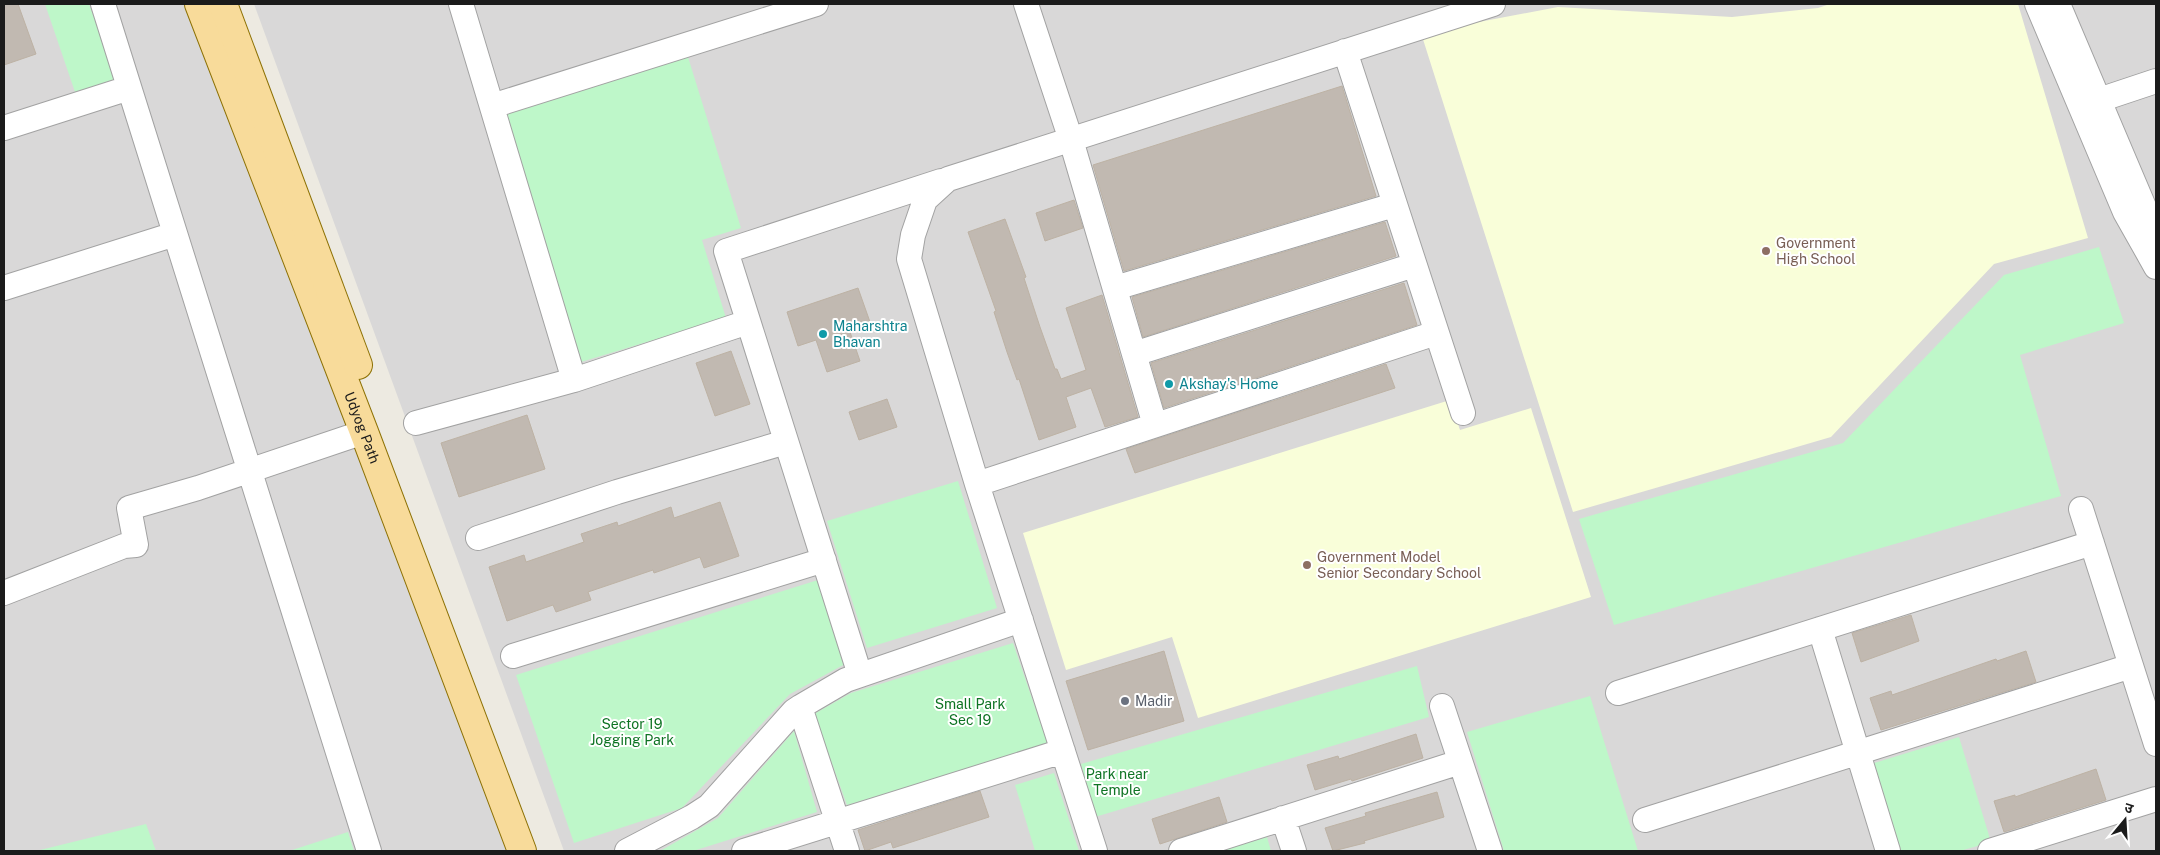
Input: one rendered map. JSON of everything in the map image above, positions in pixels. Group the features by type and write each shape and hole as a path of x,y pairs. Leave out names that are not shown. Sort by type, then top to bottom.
{"main road":[{"name":"Udyog Path","path":"199,4 364,432 522,851"},
{"name":"Udyog Path","path":"223,4 540,851"}],"street":[{"path":"102,4 369,851"},
{"path":"461,4 574,380"},
{"path":"492,106 816,4"},
{"path":"1026,4 1071,140 1155,425"},
{"path":"860,675 726,251 1493,4"},
{"path":"2037,4 2156,230"},
{"path":"2058,4 2125,212 2156,267"},
{"path":"1345,51 1463,413"},
{"path":"2090,103 2156,81"},
{"path":"4,128 129,88"},
{"path":"948,179 925,200 913,234 908,259 977,484 1095,851"},
{"path":"1115,288 1394,205"},
{"path":"4,288 175,234"},
{"path":"1134,354 1414,266"},
{"path":"416,423 574,380 748,322"},
{"path":"977,484 1436,333"},
{"path":"4,593 124,546 136,545 129,508 198,488 364,432"},
{"path":"478,538 738,455 786,442"},
{"path":"2081,509 2156,744"},
{"path":"1618,693 2092,544"},
{"path":"513,656 824,560"},
{"path":"628,851 710,806 794,710 846,680 1021,620"},
{"path":"1820,629 1888,851"},
{"path":"1645,820 2131,666"},
{"path":"1442,706 1490,851"},
{"path":"800,707 847,851"},
{"path":"744,851 1063,751"},
{"path":"1181,851 1460,762"},
{"path":"1990,851 2156,799"},
{"path":"1283,818 1294,851"}],"shaded area":[{"path":"4,4 199,4 521,851 4,851"},
{"path":"254,4 2156,4 2156,851 564,851"},
{"name":"Government High School","path":"1830,4 2018,4 2088,238 1994,264 1831,437 1573,512 1421,33 1558,7 1732,17 1818,8"},
{"name":"Government Model Senior Secondary School","path":"1450,400 1460,430 1531,408 1591,597 1198,718 1172,637 1066,670 1023,533"}],"green space":[{"path":"45,4 89,4 118,82 76,95"},
{"path":"688,57 741,228 702,240 726,318 581,362 504,113"},
{"path":"2099,247 2124,323 2020,355 2061,496 1614,625 1579,519 1843,443 2004,275"},
{"path":"958,481 997,608 867,648 827,521"},
{"name":"Sector 19 Jogging Park","path":"818,580 845,664 790,694 682,808 574,843 516,675"},
{"name":"Small Park Sec 19","path":"1013,643 1048,745 847,805 814,714 851,693"},
{"name":"Park near Temple","path":"1417,666 1429,717 1095,817 1081,764"},
{"path":"1590,696 1638,851 1504,851 1467,732"},
{"path":"794,731 817,812 693,851 660,851 718,818"},
{"path":"1959,737 1991,842 1960,851 1897,851 1871,764"},
{"path":"1054,773 1079,851 1035,851 1015,785"},
{"path":"146,824 156,851 36,851"},
{"path":"348,832 354,851 289,851"},
{"path":"1267,837 1271,851 1228,851 1227,849"}],"building":[{"path":"4,4 18,4 36,54 4,65"},
{"path":"1342,86 1376,196 1124,271 1093,165"},
{"path":"1074,200 1083,228 1045,241 1036,213"},
{"path":"1005,219 1026,277 1024,278 1040,327 1055,369 1057,369 1061,379 1086,370 1066,308 1102,295 1138,417 1105,427 1091,388 1066,397 1076,427 1039,440 1019,379 1017,380 1007,352 994,312 996,311 968,232"},
{"path":"1385,222 1396,256 1143,337 1132,297"},
{"path":"1404,283 1417,325 1164,408 1151,363"},
{"name":"Maharshtra Bhavan","path":"858,288 870,322 849,329 860,361 827,372 816,340 798,346 787,312"},
{"path":"731,351 750,404 715,416 696,363"},
{"path":"1386,364 1395,388 1135,473 1126,449"},
{"path":"887,399 897,427 859,440 849,412"},
{"path":"527,415 545,469 459,497 441,443"},
{"path":"720,502 739,556 704,568 700,557 654,573 653,570 588,592 591,600 556,612 553,605 507,621 489,567 524,555 526,562 584,542 581,534 617,522 618,526 671,507 674,518"},
{"path":"1911,615 1919,641 1861,662 1852,633"},
{"name":"Madir","path":"1164,651 1184,721 1088,750 1066,681"},
{"path":"2026,651 2036,682 1881,730 1870,698 1891,691 1892,695 1996,659 1997,661"},
{"path":"1416,734 1423,758 1352,781 1351,779 1315,790 1307,765 1338,756 1339,759"},
{"path":"2096,769 2106,800 2004,832 1994,801 2015,795 2015,797"},
{"path":"980,791 989,817 893,848 891,842 865,851 858,830"},
{"path":"1437,792 1444,817 1364,841 1365,843 1333,851 1325,828 1366,816 1365,813"},
{"path":"1219,797 1227,822 1160,844 1152,819"}],"place":[{"name":"Government High School","path":"1766,251"},
{"name":"Maharshtra Bhavan","path":"823,334"},
{"name":"Akshay's Home","path":"1169,384"},
{"name":"Government Model Senior Secondary School","path":"1307,565"},
{"name":"Madir","path":"1125,701"}]}
